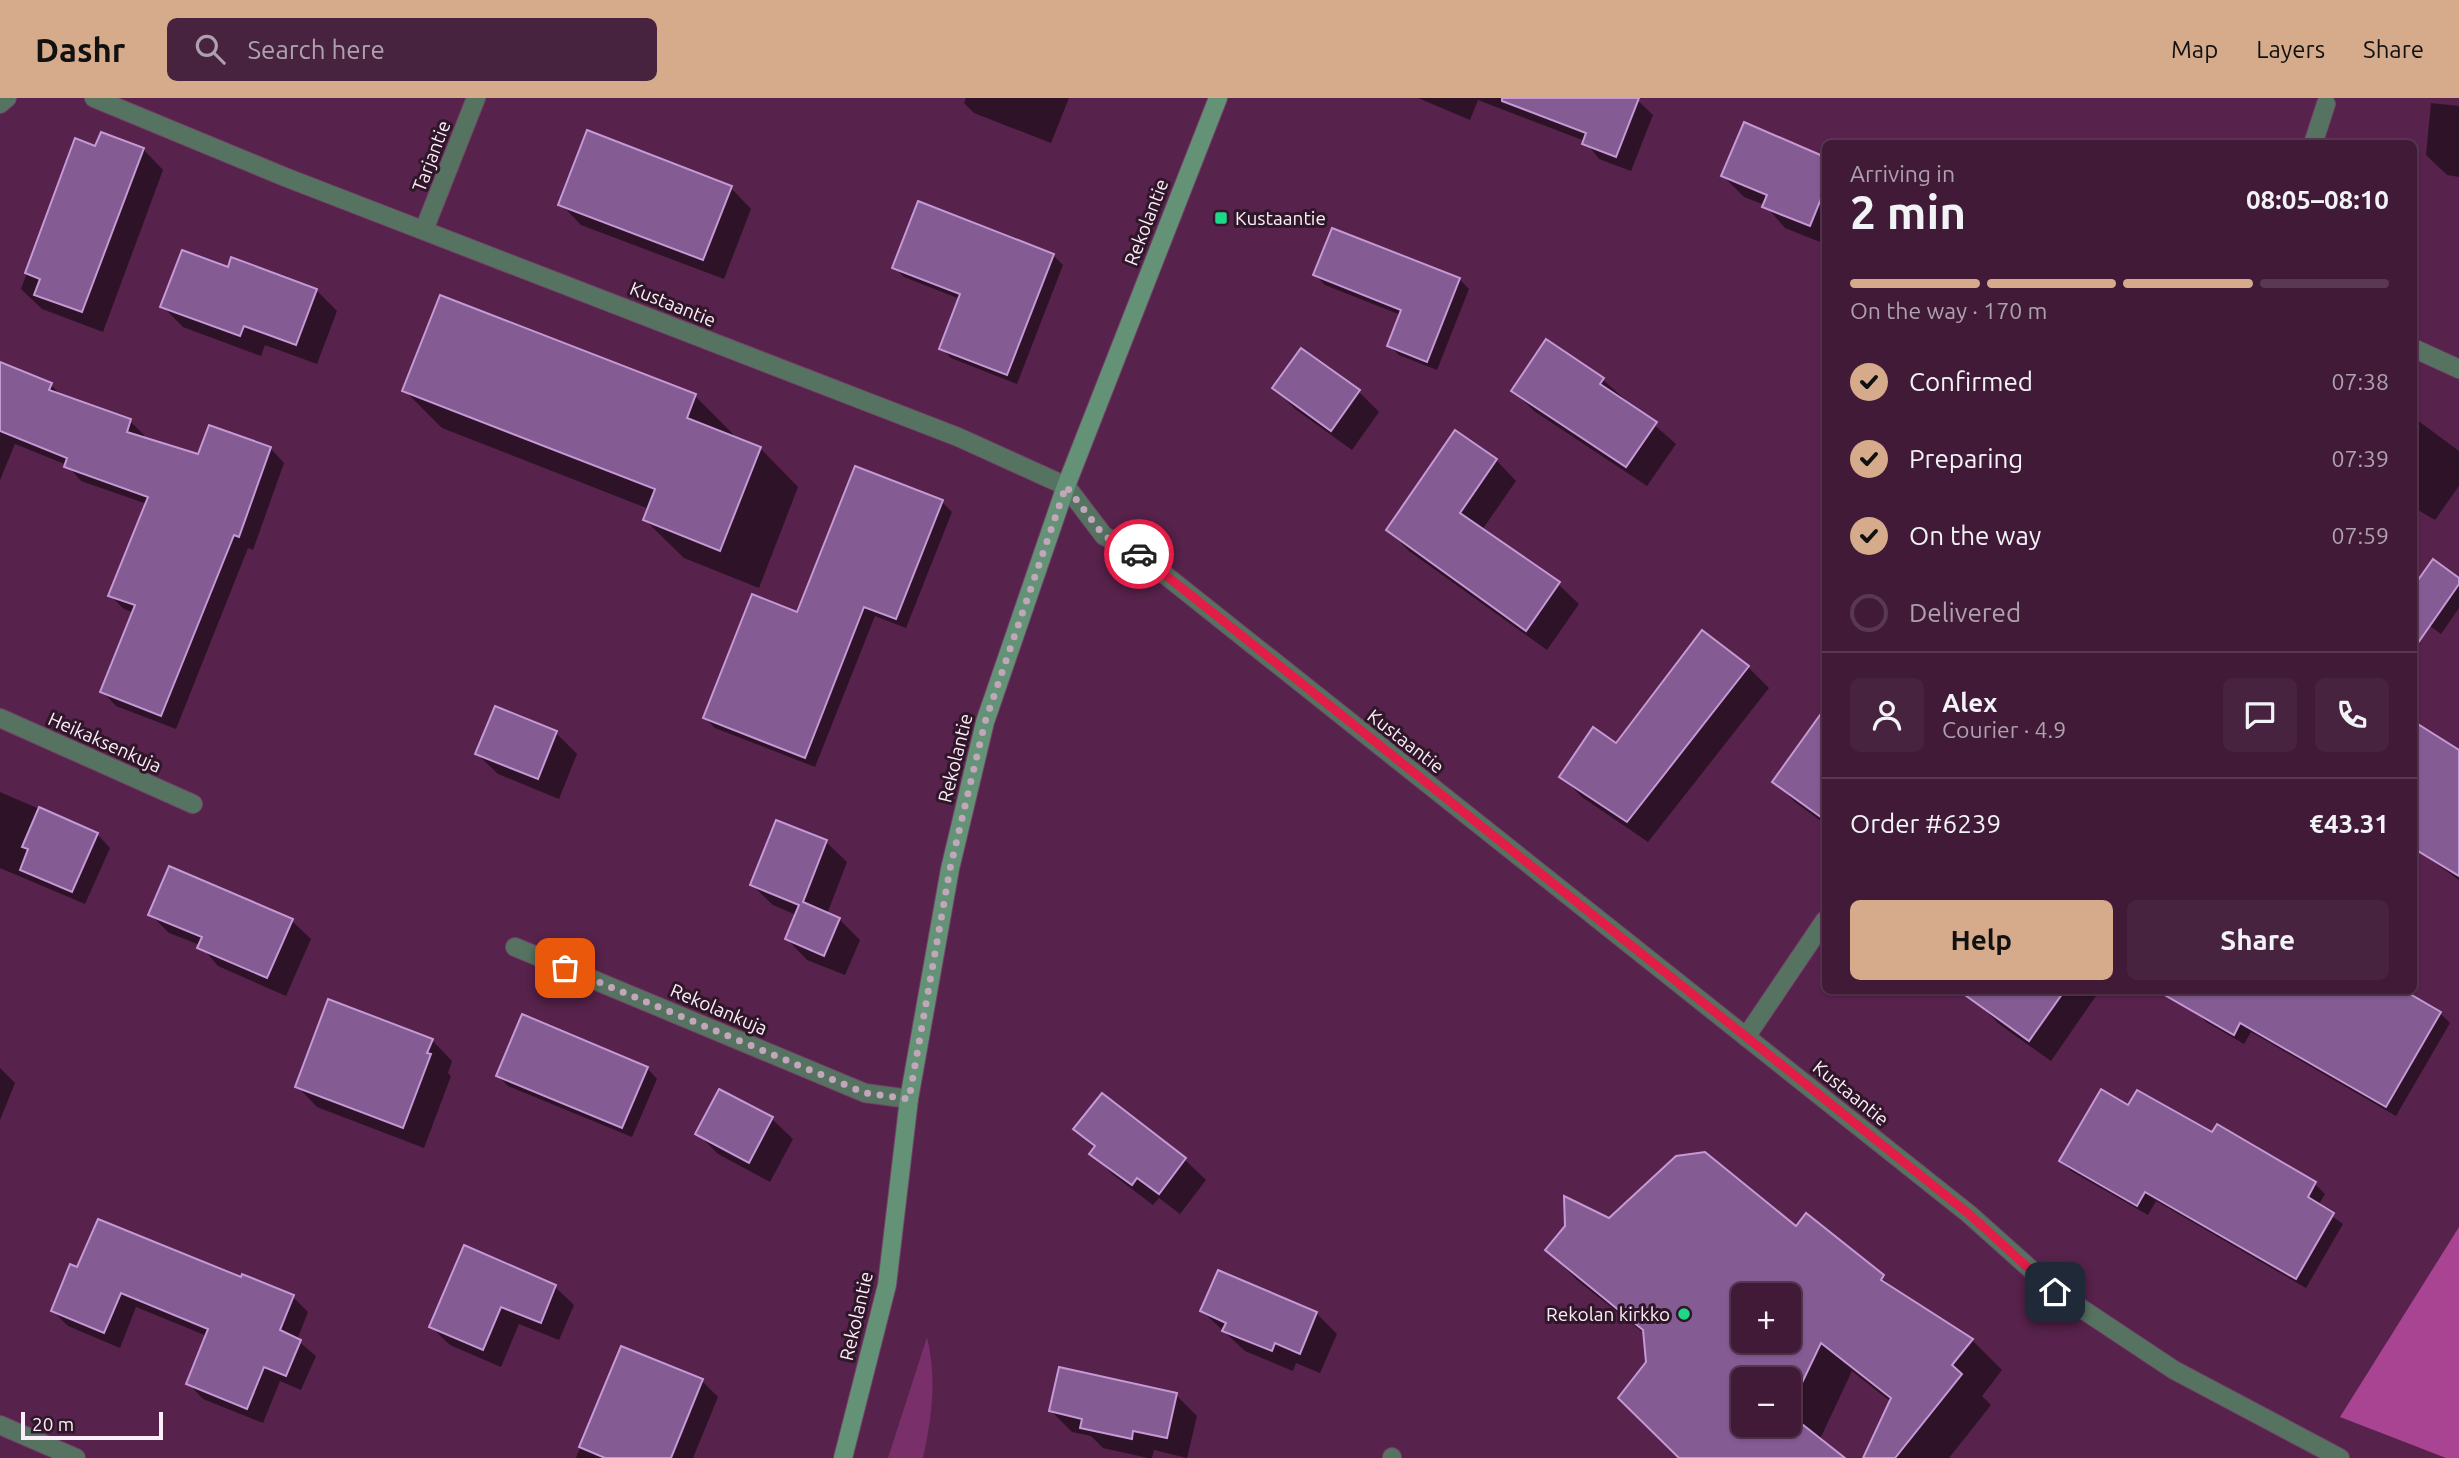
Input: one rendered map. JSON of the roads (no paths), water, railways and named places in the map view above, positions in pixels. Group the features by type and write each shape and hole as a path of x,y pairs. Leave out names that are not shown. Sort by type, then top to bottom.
{"main road":[{"name":"Rekolantie","path":"843,1458 887,1285 909,1099 950,869 985,722 1066,486 1218,98"}],"street":[{"path":"0,104 7,98"},
{"name":"Kustaantie","path":"94,98 424,230 958,437 1066,486 1104,536 1135,551 1969,1214 2055,1292 2187,1378 2340,1458"},
{"name":"Tarjantie","path":"424,230 476,98"},
{"path":"2314,140 2326,104"},
{"path":"2417,350 2459,369"},
{"name":"Heikaksenkuja","path":"0,718 193,804"},
{"path":"1746,1037 1822,924"},
{"name":"Rekolankuja","path":"515,947 865,1093 909,1099"},
{"path":"0,1425 76,1458"}],"place":[{"name":"Kustaantie","path":"1221,218"},
{"name":"Rekolan kirkko","path":"1684,1314"}]}
